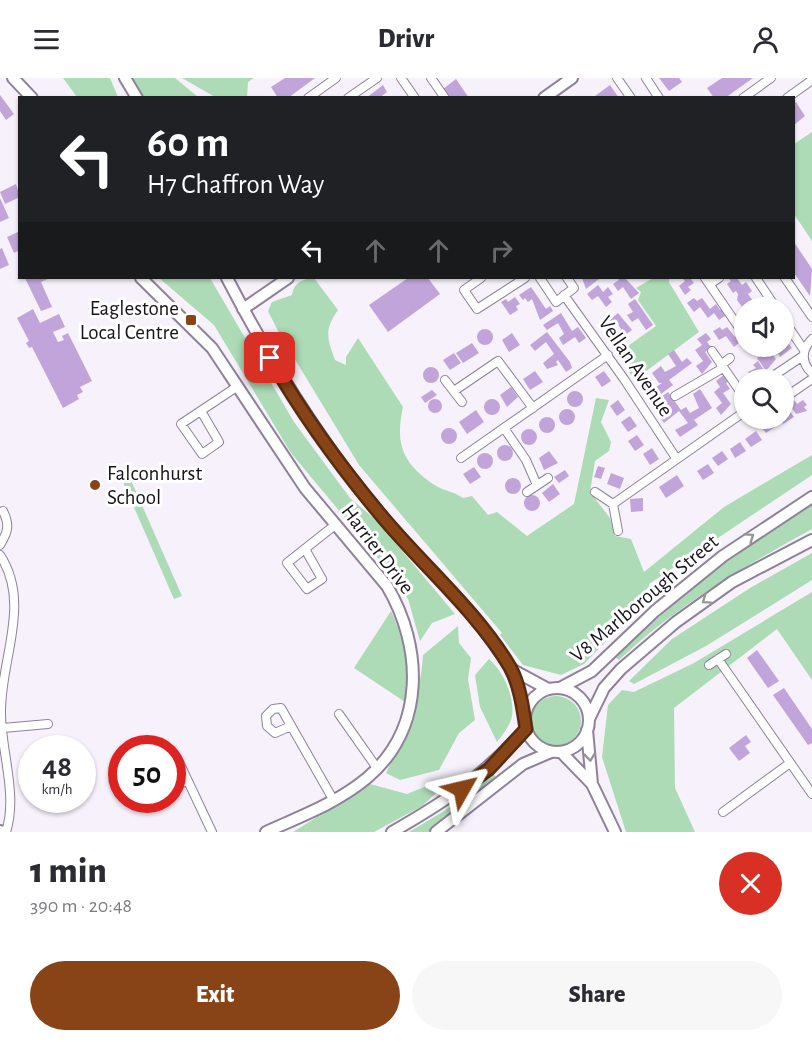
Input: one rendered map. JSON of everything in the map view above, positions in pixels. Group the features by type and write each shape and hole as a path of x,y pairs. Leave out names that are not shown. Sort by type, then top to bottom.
{"street":[{"path":"13,78 30,96"},
{"path":"125,78 136,96"},
{"path":"311,96 336,78"},
{"path":"351,96 377,78"},
{"path":"401,78 414,96"},
{"path":"431,78 444,96"},
{"path":"547,96 572,78"},
{"path":"617,78 630,96"},
{"path":"646,78 658,96"},
{"path":"746,96 771,78"},
{"path":"790,96 812,80"},
{"name":"Harrier Drive","path":"142,279 212,348 275,446 335,525 387,586 404,621 414,656 411,703 398,740 377,768 334,801 266,832"},
{"path":"221,279 233,290"},
{"path":"228,279 279,374 331,450 380,514 480,628 511,669 525,715 526,729 535,744 556,752 592,784 615,832"},
{"path":"243,309 287,279"},
{"path":"471,280 464,290 477,309 523,279"},
{"name":"Vellan Avenue","path":"541,279 556,302 564,295 608,355 676,458"},
{"path":"564,295 574,288 568,279"},
{"path":"757,279 769,297"},
{"path":"785,279 812,317"},
{"path":"707,281 734,320"},
{"path":"794,338 803,353 807,368 812,373"},
{"path":"782,369 803,353 812,339"},
{"path":"712,351 734,383"},
{"path":"461,458 608,355"},
{"path":"675,396 722,366 730,358"},
{"path":"454,392 498,361 533,408"},
{"path":"794,391 812,379"},
{"path":"445,380 462,402"},
{"path":"201,411 219,442 202,454 181,424 238,386"},
{"path":"613,504 734,419"},
{"path":"504,428 526,460 537,485"},
{"path":"527,492 548,478"},
{"path":"595,492 613,504 618,531"},
{"name":"V8 Marlborough Street","path":"560,688 592,671 655,611 723,556 812,497"},
{"path":"0,545 9,522 3,511"},
{"path":"305,549 322,579 307,589 287,563 335,525"},
{"name":"V8 Marlborough Street","path":"588,724 604,688 621,669 675,622 732,582 812,540"},
{"path":"0,555 9,568 14,620 1,694 10,813 3,832"},
{"path":"709,665 726,654"},
{"path":"718,659 812,794"},
{"path":"511,669 548,689"},
{"path":"525,715 533,699 548,689 569,690 583,702 588,724 592,784"},
{"path":"339,714 377,768"},
{"path":"3,728 48,724"},
{"path":"436,832 502,783 523,764 577,745 588,724"},
{"path":"291,726 334,801"},
{"path":"392,832 448,800 489,769 526,729"},
{"path":"723,812 790,763"},
{"path":"186,777 212,832"}],"green space":[{"path":"63,78 110,78 118,96 76,96"},
{"path":"129,78 175,78 197,96 143,96"},
{"path":"182,78 254,78 248,82 247,96 213,96"},
{"path":"812,132 812,241 795,216 795,143"},
{"path":"160,279 211,279 294,422 350,498 377,521 455,614 432,623 420,641 408,599 371,549 291,453 214,325"},
{"path":"315,279 338,310 330,323 328,334 335,360 346,365 346,357 358,338 403,407 401,442 403,451 414,468 440,488 463,498 472,496 488,515 497,512 527,536 574,504 596,398 609,400 601,422 611,442 609,451 595,461 590,492 610,518 615,536 631,539 644,572 724,507 812,455 812,475 649,584 652,594 584,664 561,675 523,665 500,635 502,633 359,465 279,333 268,311 272,302 292,295 300,282"},
{"path":"651,279 669,279 699,332 634,380 618,353 656,326 638,300 641,292 636,288"},
{"path":"126,469 182,596 174,599 119,473"},
{"path":"812,503 812,529 736,573 687,605 619,660 614,656 710,573"},
{"path":"812,553 812,580 706,646 634,684 629,681 672,639 750,588"},
{"path":"812,592 812,680 777,629 674,708 675,788 695,832 626,832 602,757 608,705 622,690 634,692 694,663"},
{"path":"391,611 406,655 405,702 354,668"},
{"path":"458,626 459,643 471,658 468,679 475,720 459,733 439,770 400,780 386,773 415,702 423,655"},
{"path":"489,659 499,670 512,701 510,723 497,742 480,707 475,675"},
{"path":"556,696 565,698 576,707 581,721 579,730 570,741 556,746 547,744 536,735 531,721 533,712 542,701"},
{"path":"493,774 498,779 428,832 409,832 444,811"},
{"path":"441,780 444,786 422,806 374,832 293,832 370,784 407,794"}],"building":[{"path":"285,78 315,78 291,96 277,96 271,87"},
{"path":"659,78 679,78 682,82 669,91"},
{"path":"722,78 753,78 728,96 713,96 707,88"},
{"path":"456,79 468,96 448,96 443,89"},
{"path":"383,85 387,92 382,96 369,96"},
{"path":"610,85 618,96 595,96"},
{"path":"0,95 14,114 6,120 0,111"},
{"path":"795,103 805,116 795,124"},
{"path":"16,184 18,198 5,204 0,192"},
{"path":"0,198 9,218 0,222"},
{"path":"18,232 18,251 14,253 7,237"},
{"path":"795,244 812,269 810,296 795,274"},
{"path":"2,248 9,265 0,269 0,249"},
{"path":"25,279 48,279 41,282 52,307 41,311"},
{"path":"407,279 429,279 440,294 388,332 369,305"},
{"path":"582,279 599,279 586,289"},
{"path":"626,279 639,293 631,299 623,287 618,291 613,284"},
{"path":"683,279 691,279 694,283 688,287 691,290 685,295 679,286 685,281"},
{"path":"729,279 738,279 742,285 746,282 752,291 748,294 750,297 738,297 736,291 733,293 727,284 731,281"},
{"path":"598,285 603,292 608,287 613,294 608,297 612,302 606,307 598,296 592,300 587,294"},
{"path":"531,287 546,309 550,306 553,311 540,320 532,299 528,302 519,295"},
{"path":"515,297 520,304 516,306 518,310 510,315 501,302 506,299 508,302"},
{"path":"694,298 697,301 702,298 710,309 716,304 720,310 724,307 728,314 719,320 714,313 708,318 700,307 694,312 687,303"},
{"path":"635,299 653,325 646,330 638,318 632,322 627,315 633,312 628,304"},
{"path":"33,309 40,323 59,314 65,327 53,332 58,342 64,340 62,336 68,333 92,381 80,387 83,392 77,395 79,399 63,408 32,347 29,348 26,343 29,341 17,318"},
{"path":"561,313 572,331 578,327 586,338 579,343 575,337 563,345 559,338 564,334 558,323 547,330 543,325"},
{"path":"618,313 632,330 625,335 617,323 606,332 602,326"},
{"path":"720,327 722,330 727,327 734,336 734,347 726,336 719,340 713,331"},
{"path":"485,329 491,331 493,337 491,343 485,345 479,343 477,337 479,331"},
{"path":"547,332 570,362 572,368 566,372 558,360 556,362 558,365 547,369 543,363 554,354 546,342 535,351 530,345"},
{"path":"512,333 520,345 509,352 502,340"},
{"path":"706,333 711,339 707,342 711,347 705,352 712,362 702,374 696,366 703,361 695,350 702,345 697,339"},
{"path":"472,343 479,353 463,363 456,353"},
{"path":"674,350 682,362 687,358 692,363 669,380 673,385 661,394 656,387 662,383 659,383 652,373 661,366 665,372 676,366 668,354"},
{"path":"454,353 461,363 450,370 443,360"},
{"path":"774,357 776,359 768,369 765,369 757,358"},
{"path":"758,361 763,369 754,369 756,368 753,365"},
{"path":"431,367 437,369 439,375 437,381 431,383 425,381 423,375 425,369"},
{"path":"535,371 543,382 530,390 523,379"},
{"path":"604,371 611,381 602,387 595,377"},
{"path":"725,374 729,381 726,383 730,389 723,393 731,404 721,415 716,408 722,403 714,392 720,387 716,381"},
{"path":"511,387 518,397 507,407 500,395"},
{"path":"700,389 712,408 694,420 698,425 680,437 675,430 688,423 679,411 664,423 659,417 669,409 661,397 668,392 681,410 686,407 690,413 699,408 693,394"},
{"path":"432,390 437,395 425,403 421,397"},
{"path":"575,391 583,399 575,407 567,399"},
{"path":"432,399 438,399 442,406 438,413 432,413 428,409 428,403"},
{"path":"492,399 500,407 492,415 484,407"},
{"path":"618,400 625,410 617,416 610,406"},
{"path":"794,400 797,404 803,400 807,405 804,407 807,411 796,414"},
{"path":"567,409 575,417 567,425 559,417"},
{"path":"476,410 484,422 467,434 459,422"},
{"path":"630,416 637,426 628,432 621,422"},
{"path":"547,417 553,419 555,425 553,431 547,433 541,431 539,425 541,419"},
{"path":"449,428 455,430 457,436 455,442 449,444 443,442 441,436 443,430"},
{"path":"529,429 535,431 537,437 535,443 529,445 523,443 521,437 523,431"},
{"path":"756,431 762,440 751,447 745,439"},
{"path":"637,435 644,445 635,451 628,441"},
{"path":"740,442 746,451 735,458 730,449"},
{"path":"505,445 513,453 505,461 497,453"},
{"path":"652,448 659,459 650,465 643,454"},
{"path":"549,451 558,463 544,470 539,458"},
{"path":"722,451 728,459 718,466 712,458"},
{"path":"485,453 493,461 485,469 477,461"},
{"path":"708,464 714,473 703,480 697,471"},
{"path":"598,466 605,468 601,479 594,477"},
{"path":"474,467 481,477 470,484 463,474"},
{"path":"565,470 569,476 559,483 554,477"},
{"path":"611,473 624,478 620,489 607,484"},
{"path":"677,475 684,486 666,498 659,487"},
{"path":"513,478 521,486 513,494 505,486"},
{"path":"553,484 560,494 549,502 542,493"},
{"path":"532,495 540,503 532,511 524,503"},
{"path":"643,498 643,511 631,512 630,499"},
{"path":"757,650 779,681 768,688 747,658"},
{"path":"784,688 812,729 812,743 808,745 773,695"},
{"path":"746,735 751,742 745,746 750,753 739,761 729,748"}],"place":[{"name":"Eaglestone Local Centre","path":"191,320"},
{"name":"Falconhurst School","path":"95,485"}],"route":[{"path":"270,358 331,450 380,514 444,584 511,669 525,715 526,729 489,769 462,789"}]}
